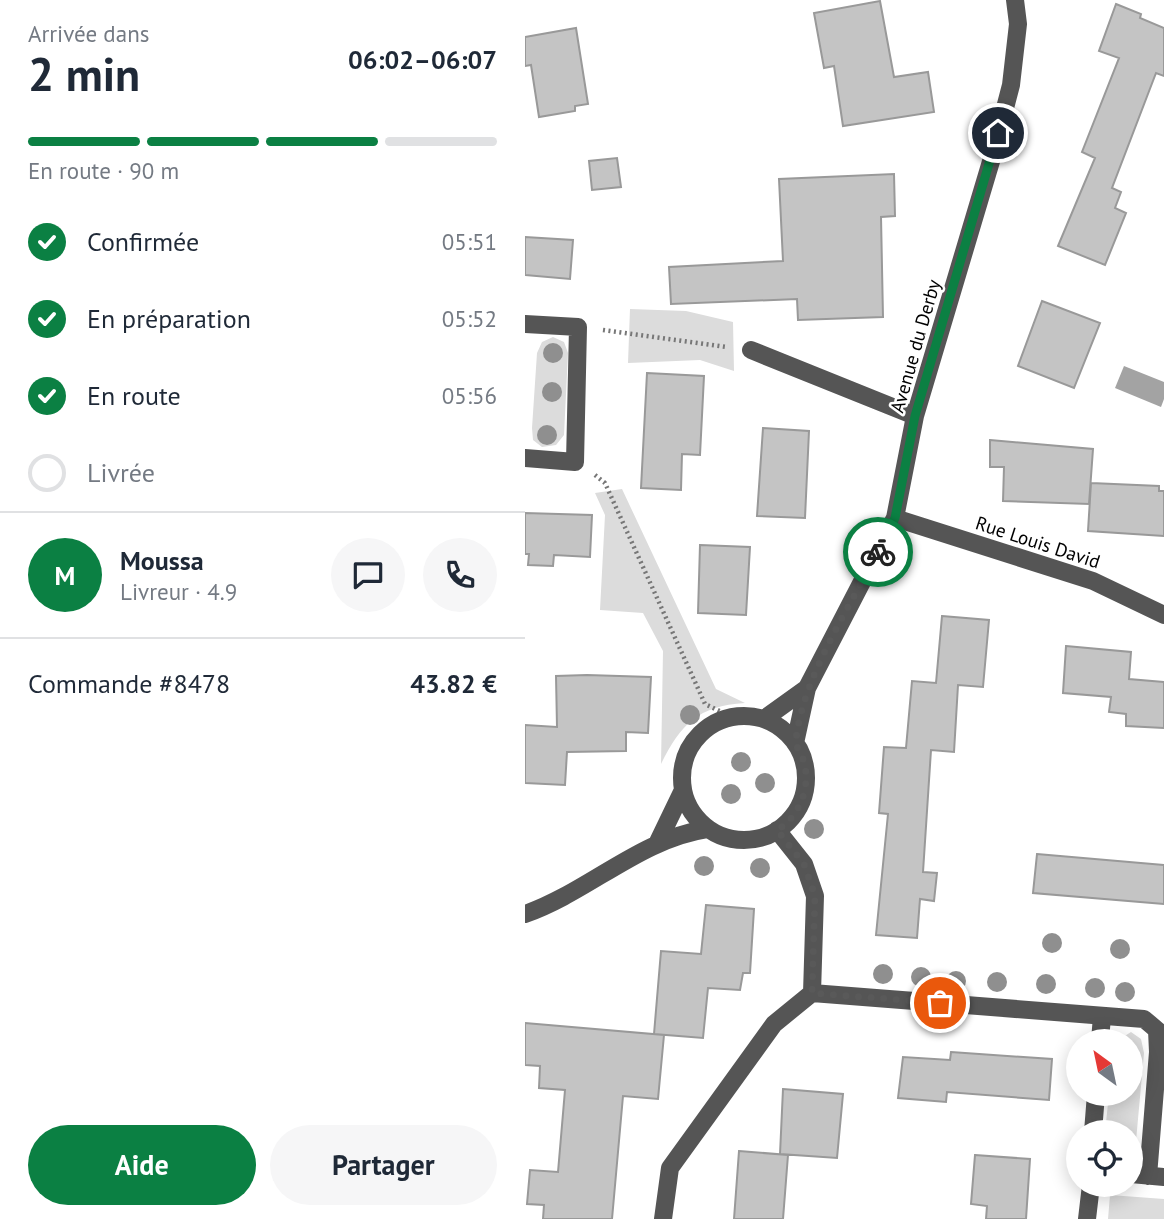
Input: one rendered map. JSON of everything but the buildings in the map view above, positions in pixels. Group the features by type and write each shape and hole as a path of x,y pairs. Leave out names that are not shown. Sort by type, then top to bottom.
{"street":[{"name":"Avenue du Derby","path":"795,743 807,688 895,518 915,416 1011,85 1018,24 1015,0"},
{"path":"525,324 578,327 576,462 525,458"},
{"path":"751,350 915,416"},
{"name":"Rue Louis David","path":"895,518 1093,581 1164,615"},
{"name":"Avenue du Derby","path":"764,719 807,688"},
{"path":"733,717 764,719 782,729 795,743 803,760 806,778 803,796 795,813 768,836 750,840 733,839 707,829 689,808 683,790 683,771 693,744 714,724 733,717"},
{"path":"657,844 683,790"},
{"path":"525,914 550,905 657,844 707,829"},
{"path":"777,830 804,864 815,896 812,993"},
{"path":"663,1219 670,1168 774,1024 812,993 1144,1019 1157,1030 1158,1052 1148,1176"},
{"path":"1101,1029 1102,1016"},
{"path":"1087,1219 1090,1197"}],"path":[{"path":"578,327 751,350"},
{"path":"576,462 605,483 705,704 733,717"}],"shaded area":[{"path":"630,309 686,311 733,322 734,371 700,360 628,363"},
{"path":"553,337 564,342 568,353 564,435 556,445 542,447 533,440 532,428 537,353 542,342"},
{"path":"1124,366 1164,382 1161,407 1115,388"},
{"path":"622,489 716,689 745,703 715,708 693,720 676,738 661,764 663,651 643,613 600,610 605,515 595,493"},
{"path":"1108,1106 1139,1106 1138,1120 1106,1120"},
{"path":"1110,1197 1164,1199 1164,1219 1108,1219"}],"way so far":[{"path":"878,552 807,688 795,743 803,760 806,778 803,796 795,813 777,830 804,864 815,896 812,993 940,1003"}],"route":[{"path":"878,552 895,518 915,416 998,133"}]}
